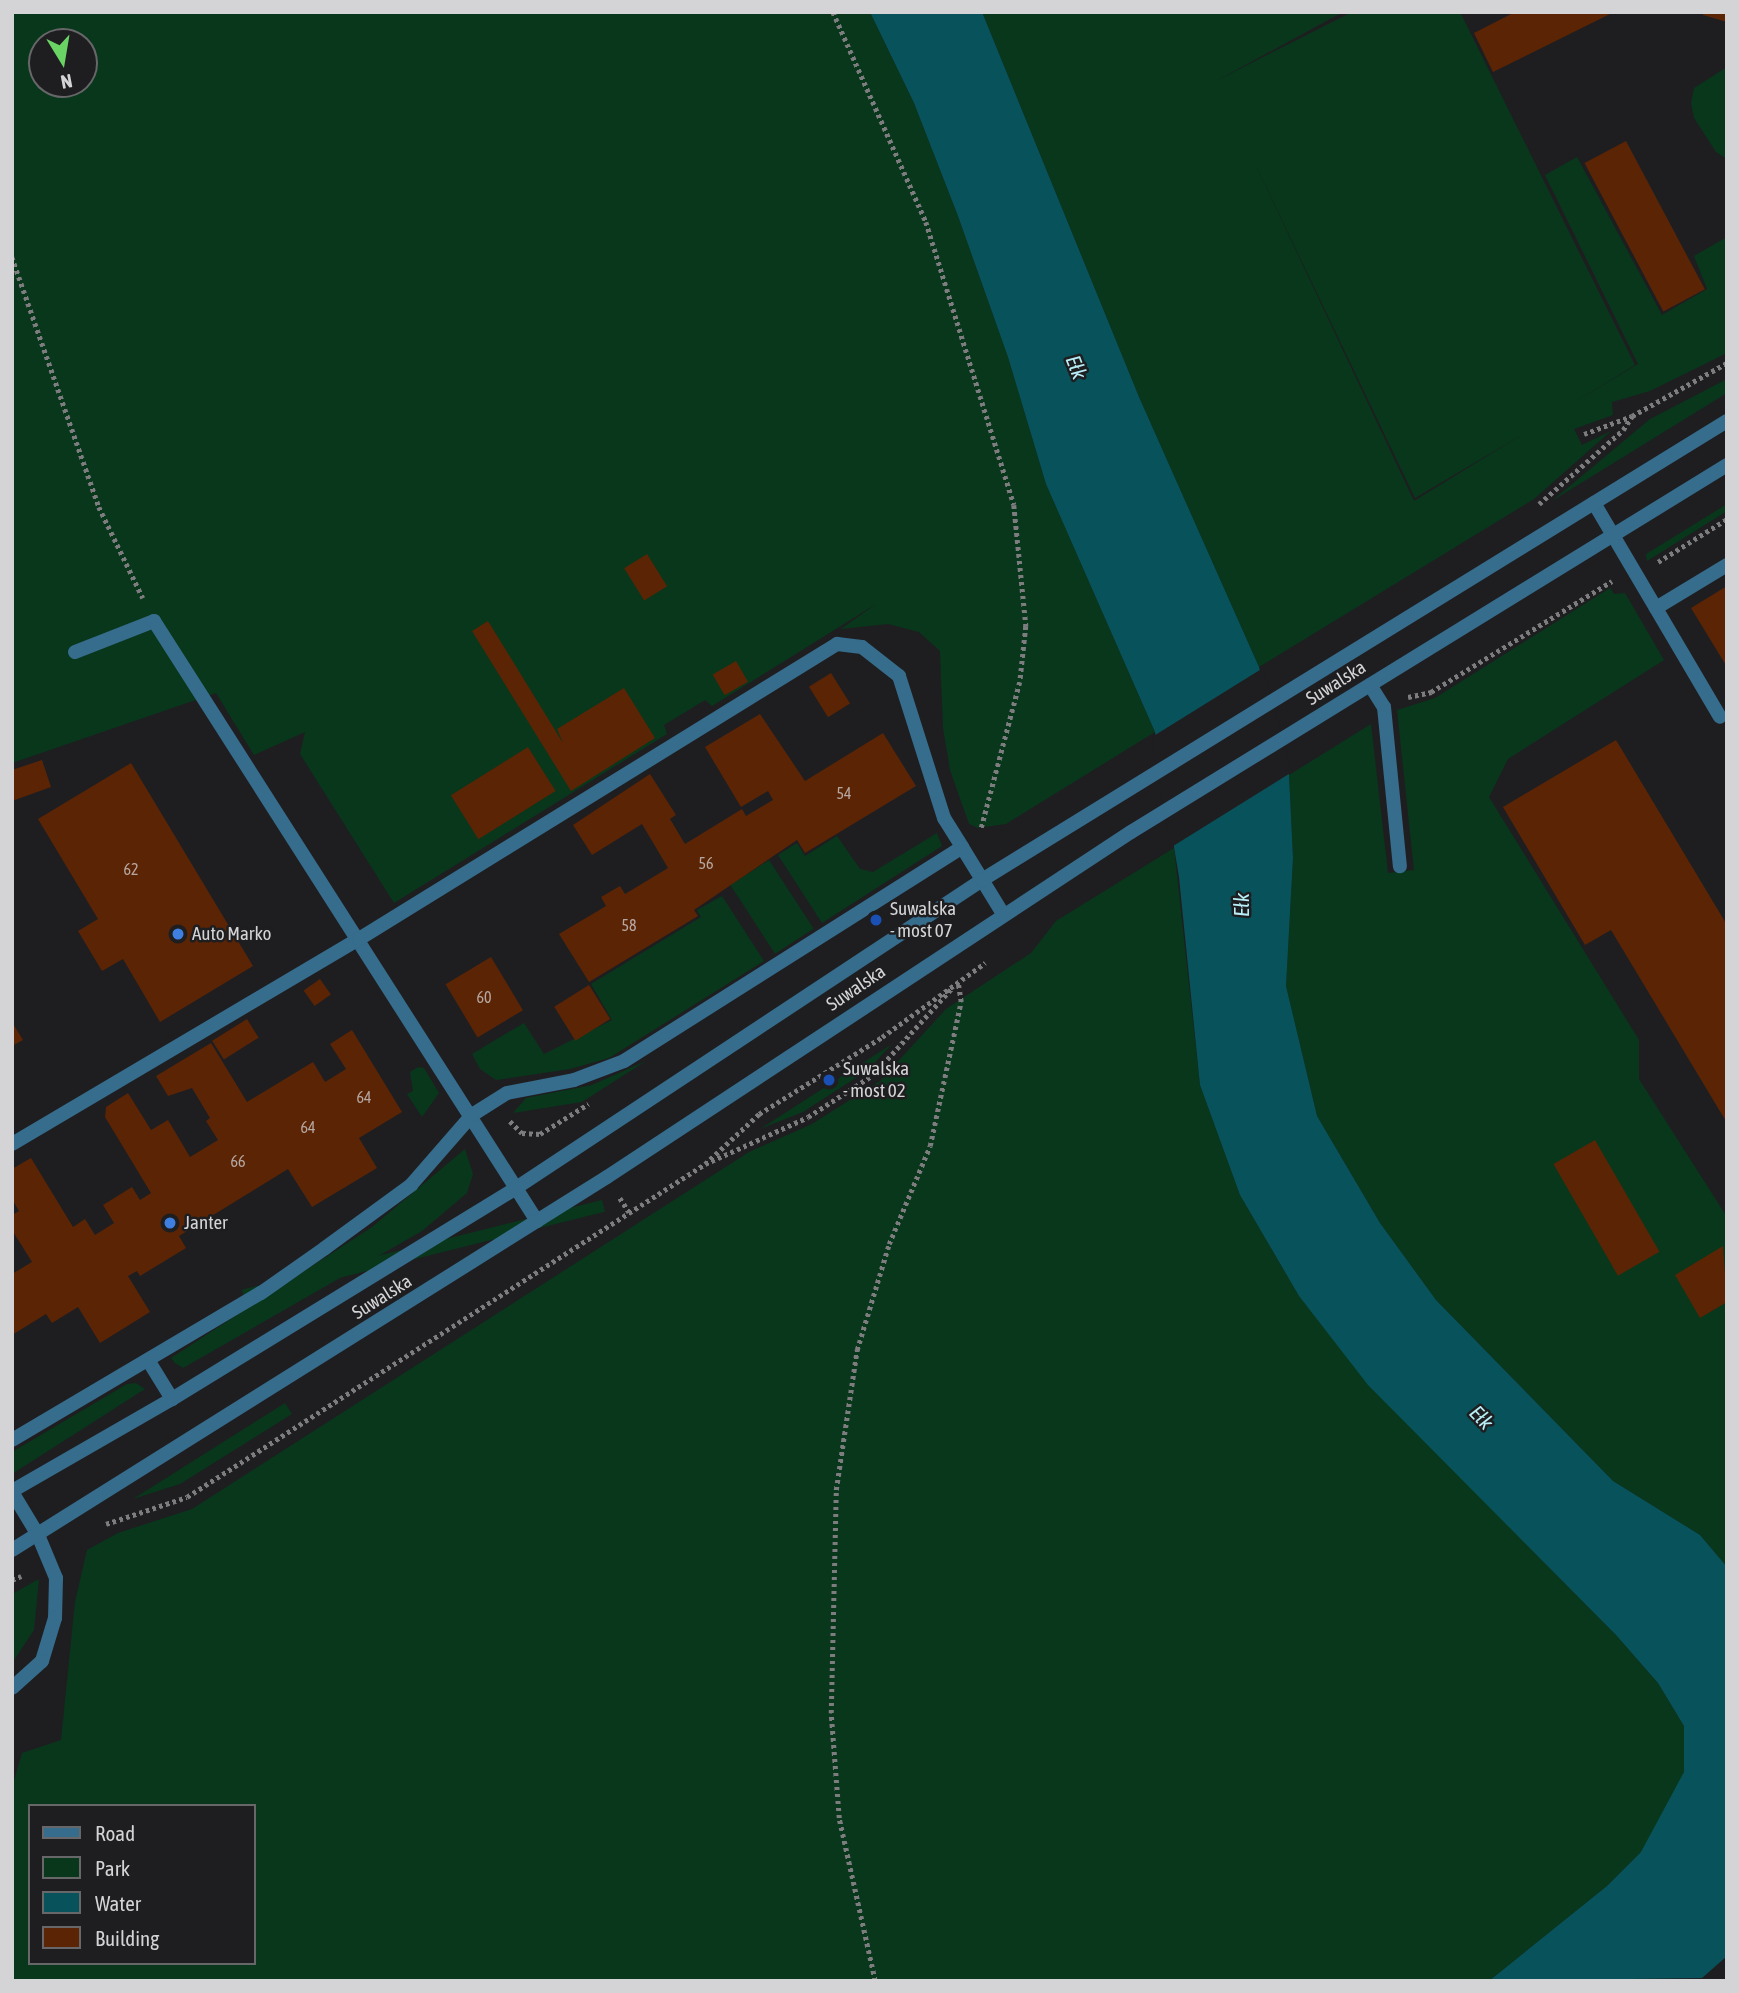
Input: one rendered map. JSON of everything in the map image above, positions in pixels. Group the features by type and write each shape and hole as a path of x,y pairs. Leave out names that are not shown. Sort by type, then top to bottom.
{"street":[{"name":"Suwalska","path":"12,1492 172,1399 516,1188 982,880 1727,421"},
{"name":"Suwalska","path":"12,1550 537,1221 1131,832 1727,465"},
{"path":"1594,503 1720,716"},
{"path":"1656,608 1727,565"},
{"path":"75,652 154,621 472,1115 537,1221"},
{"path":"12,1144 359,939 836,644 862,647 899,676 944,818 1003,914"},
{"path":"1370,685 1384,707 1399,866"},
{"path":"12,1440 261,1293 394,1198 434,1163 472,1115 507,1093 574,1080 624,1061 962,847"},
{"path":"148,1360 172,1399"},
{"path":"12,1492 38,1535 50,1559 55,1578 52,1629 42,1661 12,1688"}],"path":[{"path":"832,12 926,222 1014,505 1026,626 1020,682 984,828 962,847"},
{"path":"12,257 99,507 154,621"},
{"path":"1584,434 1632,416 1727,363"},
{"path":"1527,512 1623,430 1632,416"},
{"path":"1397,700 1432,692 1610,582 1637,575 1727,519"},
{"path":"876,1981 839,1818 831,1713 836,1490 857,1350 888,1244 930,1146 961,1002 958,982 941,954"},
{"path":"705,1164 759,1114 882,1037 958,982"},
{"path":"103,1525 187,1496 705,1164 808,1117 873,1075 958,982"},
{"path":"12,1580 50,1559"}],"green space":[{"path":"12,12 870,12 914,103 958,216 1008,357 1046,484 1155,732 1006,824 978,828 969,824 950,770 943,728 940,651 919,632 888,624 841,629 876,604 712,706 705,700 664,725 667,734 394,903 300,754 305,732 254,755 216,693 12,763"},
{"path":"982,12 1343,12 1216,81 1352,12 1460,12 1635,365 1568,406 1638,364 1545,175 1577,157 1662,315 1707,289 1694,256 1727,237 1727,353 1650,391 1612,402 1613,415 1574,429 1582,445 1611,431 1534,499 1259,667 1139,397","holes":["1249,151 1415,498 1525,433 1414,501"]},
{"path":"1727,67 1727,159 1716,152 1694,118 1691,103 1694,88"},
{"path":"1727,379 1727,393 1552,501 1650,419"},
{"path":"1727,504 1727,511 1647,561 1646,554"},
{"path":"1610,588 1614,594 1625,593 1664,660 1508,759 1489,797 1639,1040 1639,1079 1727,1217 1727,1567 1700,1535 1613,1481 1436,1300 1380,1223 1317,1116 1286,986 1293,858 1289,775 1371,724 1388,873 1414,870 1397,710 1435,698"},
{"path":"937,833 942,846 822,923 778,855 797,843 805,856 837,836 860,869 873,872"},
{"path":"1174,848 1200,1085 1240,1195 1299,1296 1369,1385 1616,1635 1658,1683 1684,1726 1684,1772 1667,1811 1641,1852 1607,1886 1489,1981 12,1981 12,1787 22,1753 61,1740 75,1602 87,1550 118,1533 192,1509 749,1152 812,1124 880,1081 946,1009 1031,953 1056,921"},
{"path":"769,860 814,929 775,954 730,885"},
{"path":"722,896 764,961 609,1058 570,1069 496,1080 480,1069 472,1054 524,1023 544,1054 612,1020 591,984 701,917 697,910"},
{"path":"892,1044 868,1070 803,1112 760,1129"},
{"path":"646,1061 582,1102 513,1113 526,1098 592,1085"},
{"path":"418,1067 424,1068 439,1093 422,1117 407,1094 413,1091 410,1072"},
{"path":"465,1149 473,1174 467,1193 422,1231 183,1368 171,1358 372,1227"},
{"path":"602,1200 605,1212 245,1301 242,1290"},
{"path":"136,1383 145,1389 12,1474 12,1452 127,1384"},
{"path":"285,1403 292,1414 180,1484 133,1499"},
{"path":"39,1579 34,1630 12,1663 12,1594"}],"water":[{"name":"Ełk","path":"870,12 982,12 1139,397 1259,667 1289,775 1293,858 1286,986 1317,1116 1380,1223 1436,1300 1613,1481 1700,1535 1727,1567 1727,1956 1702,1978 1489,1981 1607,1886 1641,1852 1684,1772 1684,1726 1658,1683 1616,1635 1368,1385 1299,1296 1240,1195 1200,1085 1179,877 1155,732 1046,484 1008,357 958,216 914,103"}],"pier":[{"path":"1263,668 1292,772 1170,848 1152,737"}],"building":[{"path":"1515,12 1614,12 1493,72 1474,33"},
{"path":"1702,12 1727,12 1727,22 1703,15"},
{"path":"1626,141 1705,289 1663,311 1585,163"},
{"path":"647,554 667,586 644,601 624,568"},
{"path":"1727,586 1727,667 1691,608"},
{"path":"488,621 563,743 557,729 624,688 655,738 571,791 472,631"},
{"path":"736,661 748,682 725,695 713,674"},
{"path":"831,673 850,704 828,717 809,687"},
{"path":"760,714 805,781 883,733 916,786 805,853 797,840 694,910 698,916 589,982 559,934 606,906 601,897 620,886 625,894 668,868 642,824 592,855 573,825 650,774 676,815 670,819 685,844 742,809 746,816 773,800 768,791 741,807 705,747"},
{"path":"1616,740 1727,925 1727,1123 1611,930 1585,945 1503,807"},
{"path":"528,747 556,791 478,839 451,795"},
{"path":"42,760 51,787 12,801 12,770"},
{"path":"131,763 253,966 160,1022 123,959 102,971 78,931 98,919 38,819"},
{"path":"491,957 523,1010 478,1037 446,984"},
{"path":"320,979 331,995 315,1006 304,990"},
{"path":"589,985 610,1019 575,1041 554,1007"},
{"path":"247,1019 259,1038 224,1059 212,1041"},
{"path":"12,1022 23,1040 12,1046"},
{"path":"352,1030 402,1112 359,1138 377,1168 312,1207 288,1169 179,1236 186,1248 140,1276 137,1271 128,1276 150,1312 100,1343 78,1307 52,1323 46,1314 12,1335 12,1274 32,1262 12,1230 12,1215 19,1211 12,1199 12,1169 31,1158 73,1227 85,1219 95,1235 114,1223 103,1205 132,1187 140,1200 151,1193 105,1117 106,1107 128,1093 151,1130 168,1120 190,1157 218,1140 206,1121 210,1118 192,1088 168,1096 156,1076 211,1043 247,1102 313,1062 325,1082 346,1069 330,1044"},
{"path":"1595,1140 1660,1252 1618,1276 1553,1164"},
{"path":"1723,1246 1727,1302 1700,1318 1675,1275"}],"place":[{"name":"Suwalska - most 07","path":"876,920"},
{"name":"Auto Marko","path":"178,934"},
{"name":"Suwalska - most 02","path":"829,1080"},
{"name":"Janter","path":"170,1223"}]}
